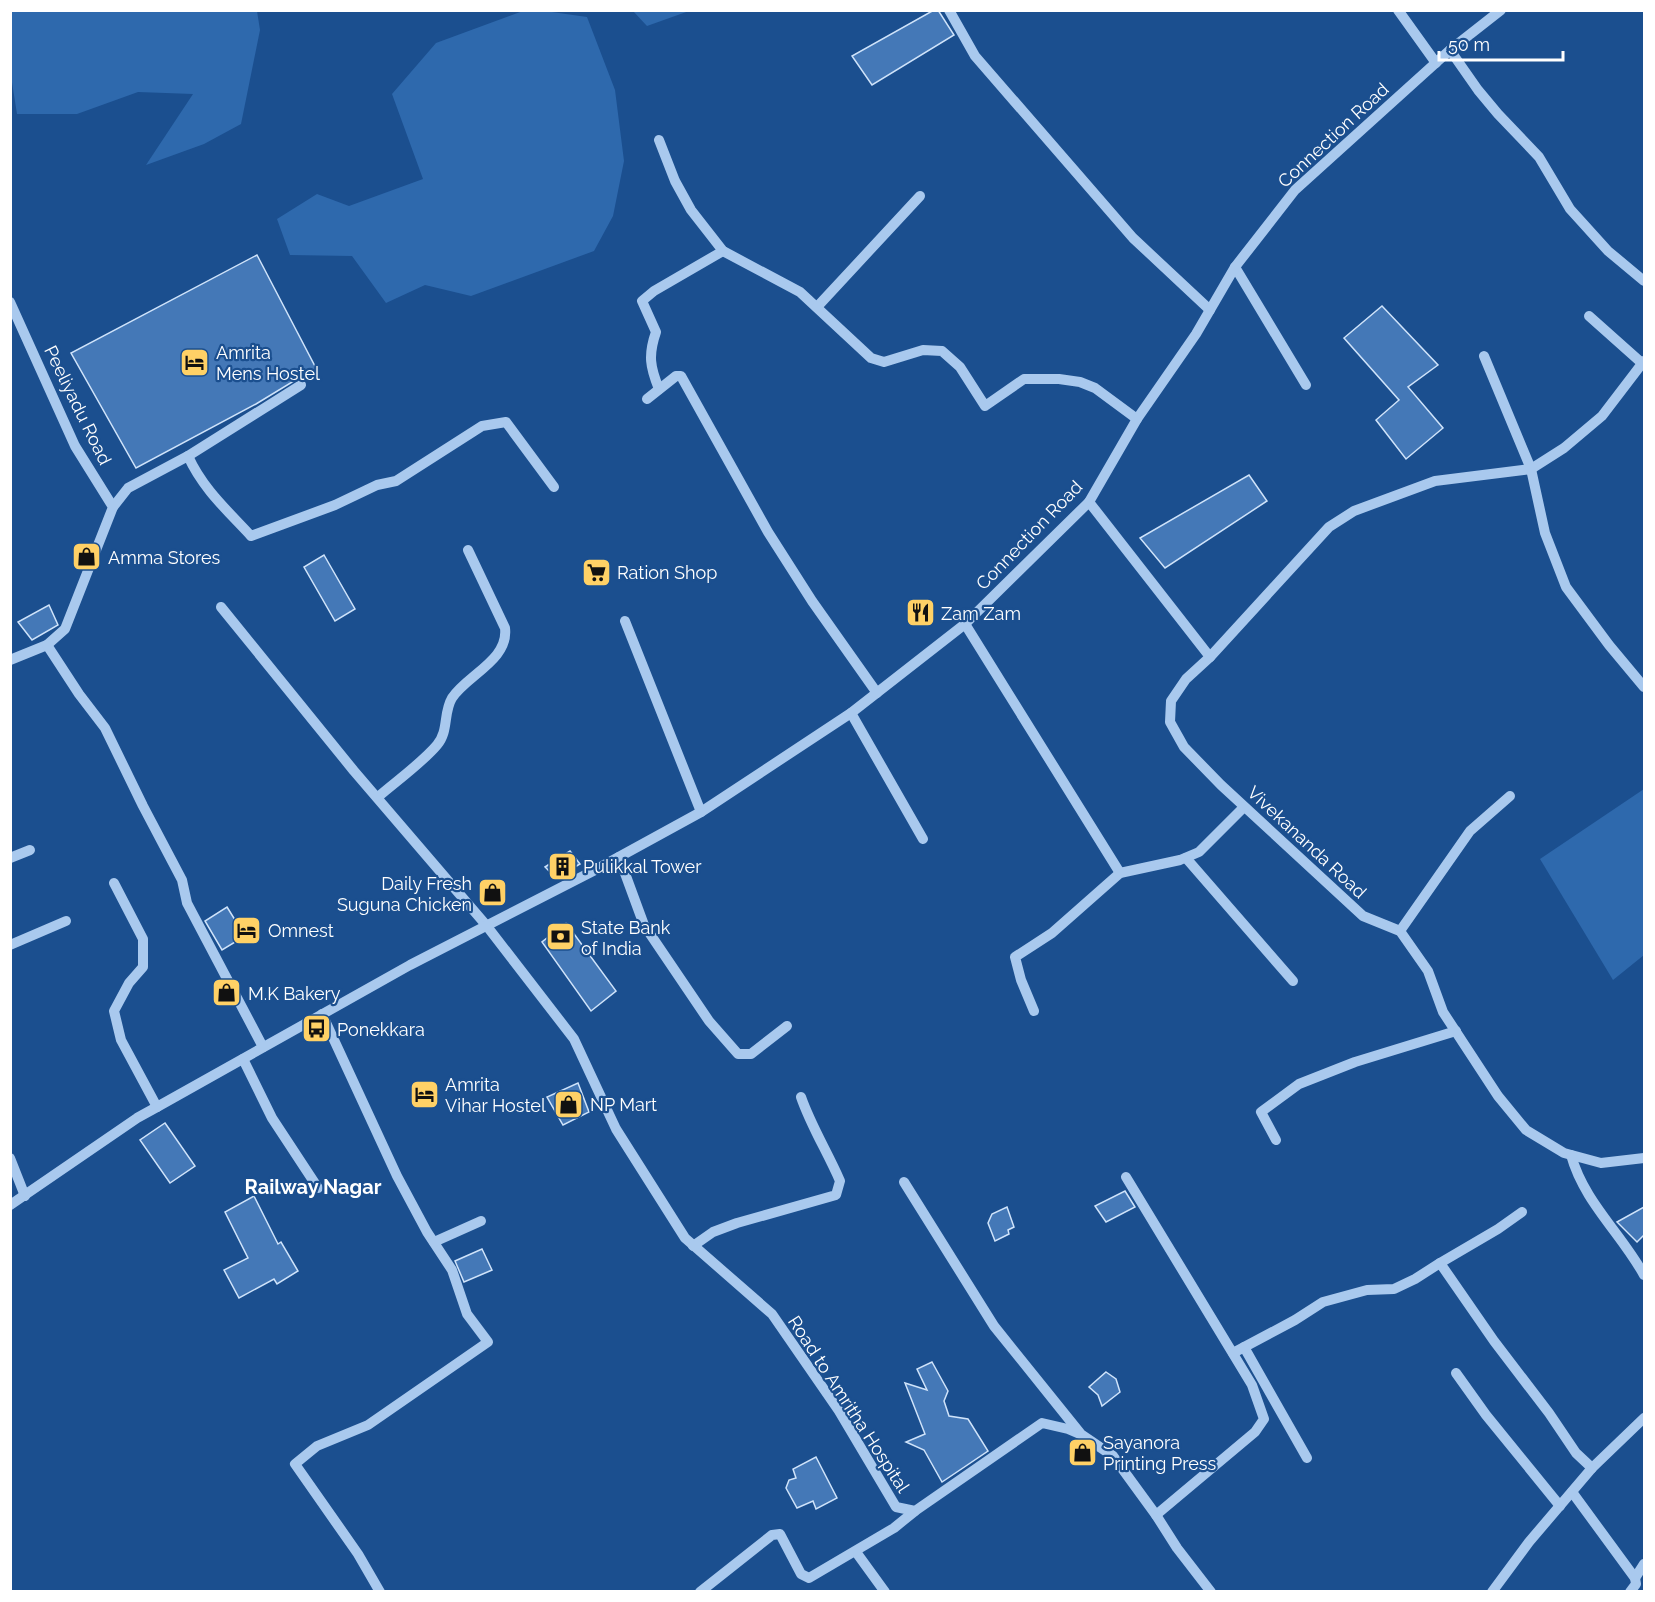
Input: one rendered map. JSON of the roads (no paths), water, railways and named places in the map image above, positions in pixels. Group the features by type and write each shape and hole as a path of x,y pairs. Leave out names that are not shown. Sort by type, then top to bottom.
{"street":[{"path":"949,10 975,56 1125,229 1210,310"},
{"path":"1398,10 1436,63"},
{"name":"Connection Road","path":"10,1205 137,1118 322,1014 701,812 851,713 965,624 1089,502 1137,419 1210,310 1235,267 1295,190 1450,50 1501,10"},
{"path":"1450,50 1478,90 1539,157 1570,209 1608,250 1644,281"},
{"path":"659,140 675,181 691,210 723,251 800,292 862,351 884,362 923,350 942,351 960,367 985,406 1024,379 1059,379 1080,382 1095,388 1137,419"},
{"path":"817,307 920,196"},
{"path":"659,389 651,368 650,348 656,332 642,301 654,291 723,251"},
{"path":"1235,267 1306,385"},
{"name":"Peeliyadu Road","path":"10,302 75,446 113,507"},
{"path":"1531,469 1564,448 1602,416 1644,363 1588,316"},
{"path":"1484,356 1531,469 1545,533 1566,587 1644,687"},
{"path":"647,399 676,376 681,376 768,532 812,601 877,693"},
{"path":"10,660 48,645 65,629 113,507 128,488 188,456 301,385"},
{"path":"188,456 197,477 251,536 335,505 377,485 396,481 482,426 506,422 554,487"},
{"name":"Vivekananda Road","path":"1400,931 1363,916 1244,807 1184,747 1170,722 1171,701 1186,679 1210,657 1329,527 1354,511 1435,482 1531,469"},
{"path":"1089,502 1210,657"},
{"path":"378,797 436,746 444,734 447,709 453,697 501,649 507,638 505,628 468,550"},
{"name":"Road to Amritha Hospital","path":"220,607 486,926 574,1038 616,1129 685,1238 771,1314 839,1411 896,1507 915,1511 1042,1423 1068,1429 1082,1435 1113,1456 1177,1548 1211,1592"},
{"path":"625,621 701,812"},
{"path":"965,624 1120,873"},
{"path":"48,645 105,728 182,880 187,903 263,1047"},
{"path":"851,713 923,840"},
{"path":"1510,796 1470,831 1400,931 1428,971 1443,1012 1498,1096 1526,1130 1571,1155 1601,1162 1644,1158"},
{"path":"1034,1011 1021,980 1015,957 1052,933 1120,873 1186,858 1198,852 1244,807"},
{"path":"10,858 30,850"},
{"path":"619,857 644,925 709,1021 738,1054 751,1054 787,1026"},
{"path":"1186,858 1293,981"},
{"path":"114,884 143,939 143,967 129,983 114,1011 121,1040 157,1107"},
{"path":"10,945 66,921"},
{"path":"322,1014 379,1139 434,1242 452,1270 467,1314 488,1341 368,1425 317,1446 295,1464 358,1554 381,1592"},
{"path":"1276,1140 1261,1112 1299,1084 1355,1062 1456,1031"},
{"path":"243,1059 272,1118 318,1188"},
{"path":"693,1246 713,1232 737,1223 836,1195 840,1181 801,1097"},
{"path":"1571,1155 1577,1174 1590,1198 1644,1275"},
{"path":"10,1158 25,1196"},
{"path":"1126,1177 1233,1353 1251,1385 1264,1419 1255,1432 1156,1515"},
{"path":"904,1182 994,1326 1082,1435"},
{"path":"1233,1353 1295,1320 1323,1302 1367,1290 1394,1289 1415,1279 1522,1212"},
{"path":"434,1242 481,1221"},
{"path":"1440,1263 1576,1453 1592,1468"},
{"path":"1245,1347 1307,1458"},
{"path":"1456,1374 1486,1415 1560,1506"},
{"path":"1492,1592 1529,1542 1592,1468 1644,1418"},
{"path":"1572,1492 1635,1578 1636,1584 1630,1592"},
{"path":"700,1592 772,1535 780,1534 801,1574 809,1578 894,1528 915,1511"},
{"path":"856,1552 885,1592"},
{"path":"1635,1578 1644,1564"}],"place":[{"name":"Amrita Mens Hostel","path":"195,362"},
{"name":"Amma Stores","path":"87,557"},
{"name":"Ration Shop","path":"596,572"},
{"name":"Zam Zam","path":"920,613"},
{"name":"Pulikkal Tower","path":"562,866"},
{"name":"Daily Fresh Suguna Chicken","path":"493,893"},
{"name":"Omnest","path":"247,930"},
{"name":"State Bank of India","path":"560,937"},
{"name":"M.K Bakery","path":"227,993"},
{"name":"Ponekkara","path":"316,1029"},
{"name":"Amrita Vihar Hostel","path":"424,1094"},
{"name":"NP Mart","path":"569,1104"},
{"name":"Sayanora Printing Press","path":"1082,1452"}],"district":[{"name":"Railway Nagar","path":"313,1187"}]}
